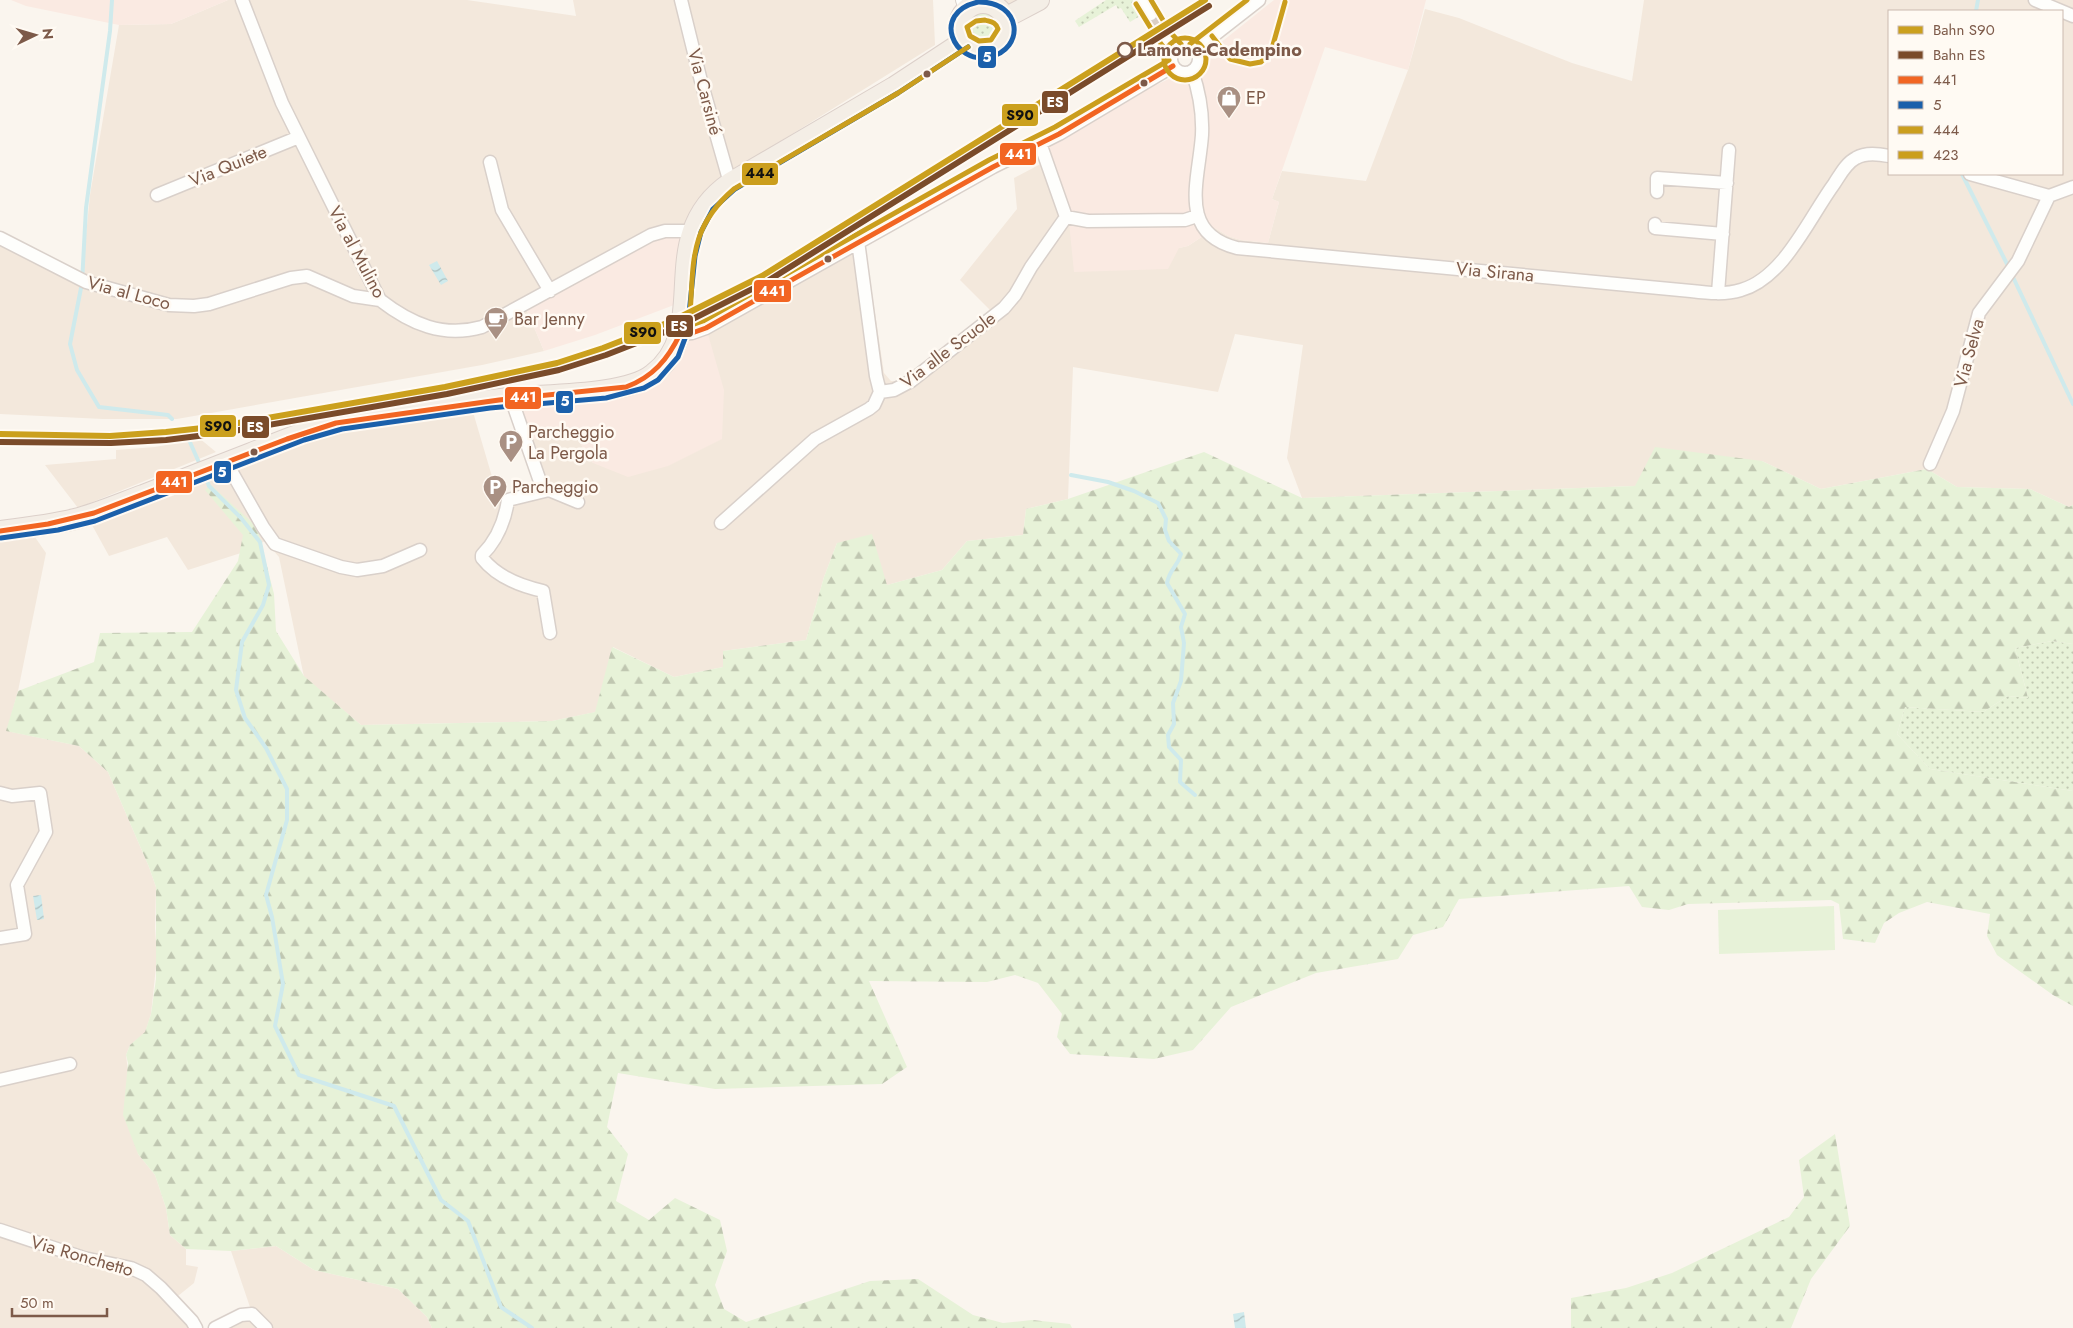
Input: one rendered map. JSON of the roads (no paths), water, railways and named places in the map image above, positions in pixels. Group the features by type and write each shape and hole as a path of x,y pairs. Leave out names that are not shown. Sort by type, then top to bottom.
{"main road":[{"path":"1005,18 1039,0"},
{"path":"967,3 988,4 998,9 1005,18 1005,35 994,48 982,51 975,49 964,41 960,32 960,21 967,3"},
{"path":"0,531 74,519 295,436 352,420 511,398 634,385 658,369 673,350 680,334 687,249 691,231 707,202 730,183 894,87 964,41"}],"street":[{"name":"Via al Mulino","path":"242,0 267,69 299,137 380,300 398,315 417,324 447,332 458,332 482,327 550,292 651,235 665,232 691,231"},
{"name":"Via Carsiné","path":"681,0 701,81 730,183"},
{"path":"1142,0 1151,14"},
{"path":"1195,50 1259,0"},
{"path":"2035,0 2057,4 2073,16"},
{"path":"1164,36 1175,48"},
{"path":"1192,71 1180,72 1173,66 1172,55 1175,48 1184,45 1195,50"},
{"path":"1040,143 1066,217 1088,221 1185,220 1197,216 1196,193 1202,134 1202,113 1192,71 1198,61 1195,50"},
{"path":"680,334 692,333 706,328 858,241 1114,102 1173,66"},
{"name":"Via Quiete","path":"157,195 299,137"},
{"path":"1718,293 1729,150"},
{"name":"Via Sirana","path":"1197,216 1204,228 1217,242 1237,248 1718,293 1742,290 1764,278 1780,264 1817,207 1853,160 1868,154 1888,156"},
{"path":"490,162 502,210 550,292"},
{"path":"1976,175 2049,196 2073,187"},
{"path":"1657,192 1657,178 1727,183"},
{"name":"Via Selva","path":"1930,464 1954,411 1979,313 2010,271 2030,239 2049,196"},
{"name":"Via alle Scuole","path":"722,523 815,439 869,409 874,405 880,392 894,390 911,381 1004,308 1015,295 1031,267 1066,217"},
{"path":"1655,224 1655,228 1723,234"},
{"name":"Via al Loco","path":"1,239 83,281 169,305 194,306 209,304 291,278 307,276 353,296 380,300"},
{"path":"858,241 876,376 880,392"},
{"path":"511,398 544,490"},
{"path":"213,468 270,540 280,546 341,567 357,570 383,566 420,550"},
{"path":"550,633 543,591 522,586 491,569 482,558 482,555 490,547 505,519 508,500 549,490 578,502"},
{"path":"0,794 12,796 40,793 46,832 17,885 25,934 0,938"},
{"path":"0,1080 70,1064"},
{"name":"Via Ronchetto","path":"0,1230 84,1258 131,1268 146,1275 181,1308 196,1328"},
{"path":"215,1328 241,1315 252,1314 266,1328"}],"water":[{"path":"437,261 448,281 441,285 429,265"},
{"path":"41,895 44,919 37,920 33,896"},
{"path":"1244,1312 1246,1328 1235,1328 1233,1314"}],"waterway":[{"path":"112,0 110,31 86,208 82,283 70,344 77,370 99,407 168,415 172,419"},
{"path":"1976,10 1978,0"},
{"path":"1962,175 2009,268"},
{"path":"2012,275 2073,404"},
{"path":"189,440 201,467"},
{"path":"1071,475 1108,482 1134,491 1158,503 1166,519 1165,530 1169,541 1181,554 1167,583 1185,614 1181,627 1184,643 1181,681 1173,703 1174,724 1168,735 1169,747 1181,760 1180,782 1195,795"},
{"path":"206,478 209,486 241,518 260,542 269,585 263,605 242,642 236,690 245,718 266,748 287,789 287,820 266,895 272,917 283,984 275,1026 299,1075 394,1106 441,1200 468,1221 501,1307 532,1328"}],"tunnel":[{"path":"1151,14 1164,36"}],"rail line":[{"name":"S90","path":"0,434 110,436 221,426 445,387 557,363 603,348 672,321 762,276 1205,0"},
{"name":"ES","path":"0,442 111,443 166,440 222,433 447,394 559,370 606,355 675,328 766,282 1209,6"}],"place":[{"name":"Lamone-Cadempino","path":"1125,50"},
{"name":"EP","path":"1229,119"},
{"name":"Bar Jenny","path":"496,340"},
{"name":"Parcheggio La Pergola","path":"511,463"},
{"name":"Parcheggio","path":"495,508"}]}
